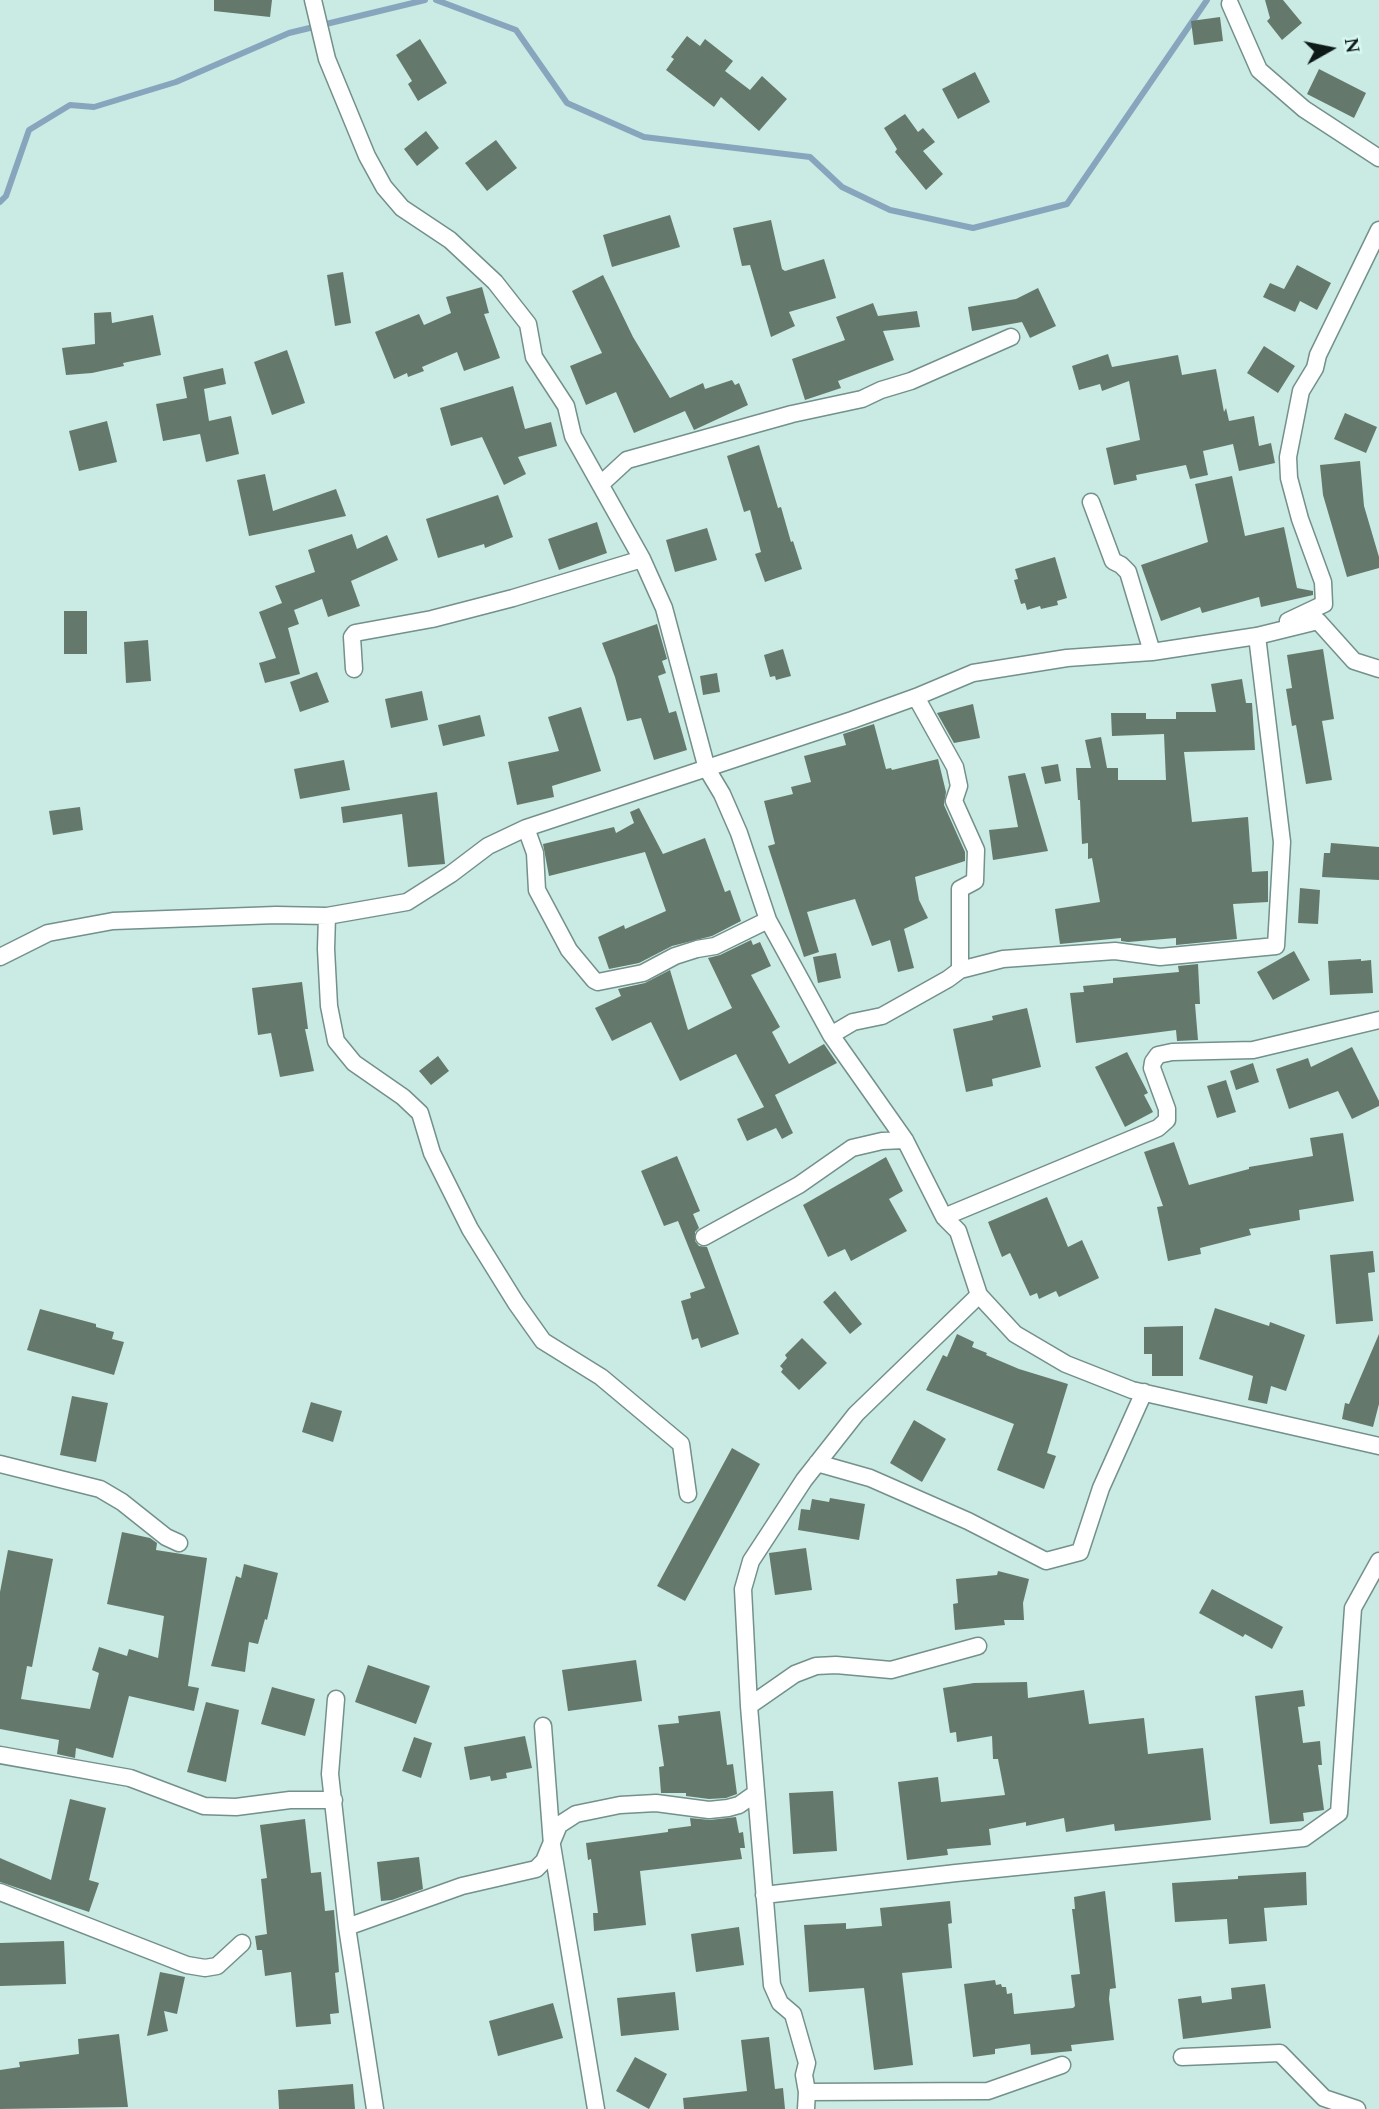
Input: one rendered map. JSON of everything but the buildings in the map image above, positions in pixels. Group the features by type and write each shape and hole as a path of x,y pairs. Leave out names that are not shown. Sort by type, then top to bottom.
{"street":[{"path":"313,0 327,60 367,156 384,187 402,208 450,240 495,282 528,324 534,357 566,406 573,436 642,559 664,608 707,769 722,794 738,833 768,920 831,1035 905,1140 944,1217 958,1231 979,1295 1015,1334 1066,1364 1143,1392 1379,1446"},
{"path":"1230,4 1259,70 1304,109 1379,158"},
{"path":"1257,636 1324,604 1323,582 1300,519 1289,478 1288,457 1301,391 1315,368 1318,355 1379,230"},
{"path":"601,484 627,460 792,414 862,399 911,381 1011,337"},
{"path":"1091,502 1113,561 1128,572 1152,652"},
{"path":"354,669 352,637 355,633 467,610 642,559"},
{"path":"0,957 48,933 113,921 275,915 327,916 407,902 488,846 526,828 916,697 973,673 1067,658 1152,652 1257,636 1318,621 1354,661 1379,669"},
{"path":"831,1035 853,1022 883,1016 960,970 981,964 1015,958 1115,951 1160,957 1276,946 1282,842 1257,636"},
{"path":"916,697 955,767 959,786 954,801 976,850 975,881 960,888 960,970"},
{"path":"526,828 535,853 537,890 569,950 594,980 603,981 643,973 675,956 715,946 768,920"},
{"path":"327,916 329,1006 337,1041 354,1063 421,1113 432,1153 470,1229 516,1303 543,1340 601,1377 681,1444 688,1494"},
{"path":"944,1217 1158,1128 1167,1120 1167,1108 1152,1069 1158,1055 1172,1052 1253,1050 1379,1020"},
{"path":"704,1237 799,1185 852,1148 881,1141 905,1140"},
{"path":"806,2109 804,2075 807,2063 793,2014 780,2003 772,1985 749,1706 743,1589 751,1561 817,1463 856,1413 979,1295"},
{"path":"817,1463 870,1478 968,1521 1046,1561 1080,1552 1101,1489 1143,1392"},
{"path":"0,1464 100,1489 122,1502 166,1537 179,1543"},
{"path":"764,1895 1304,1838 1339,1813 1353,1608 1379,1560"},
{"path":"749,1706 795,1674 816,1666 891,1670 978,1647"},
{"path":"336,1699 331,1751 334,1800 347,1927 375,2109"},
{"path":"543,1726 552,1845 596,2109"},
{"path":"0,1755 130,1778 204,1806 236,1807 290,1800 334,1800"},
{"path":"347,1927 462,1886 537,1869 552,1845 559,1825 576,1814 620,1805 656,1803 709,1810 728,1808 739,1805 756,1793"},
{"path":"0,1892 187,1965 205,1968 217,1966 242,1943"},
{"path":"1182,2057 1280,2053 1324,2098 1357,2109"},
{"path":"807,2092 988,2091 1062,2066"}],"waterway":[{"path":"0,202 6,196 29,130 70,105 94,107 176,82 289,33 425,0"},
{"path":"436,0 516,30 567,103 644,137 810,157 842,187 890,210 973,228 1067,204 1207,0"}]}
